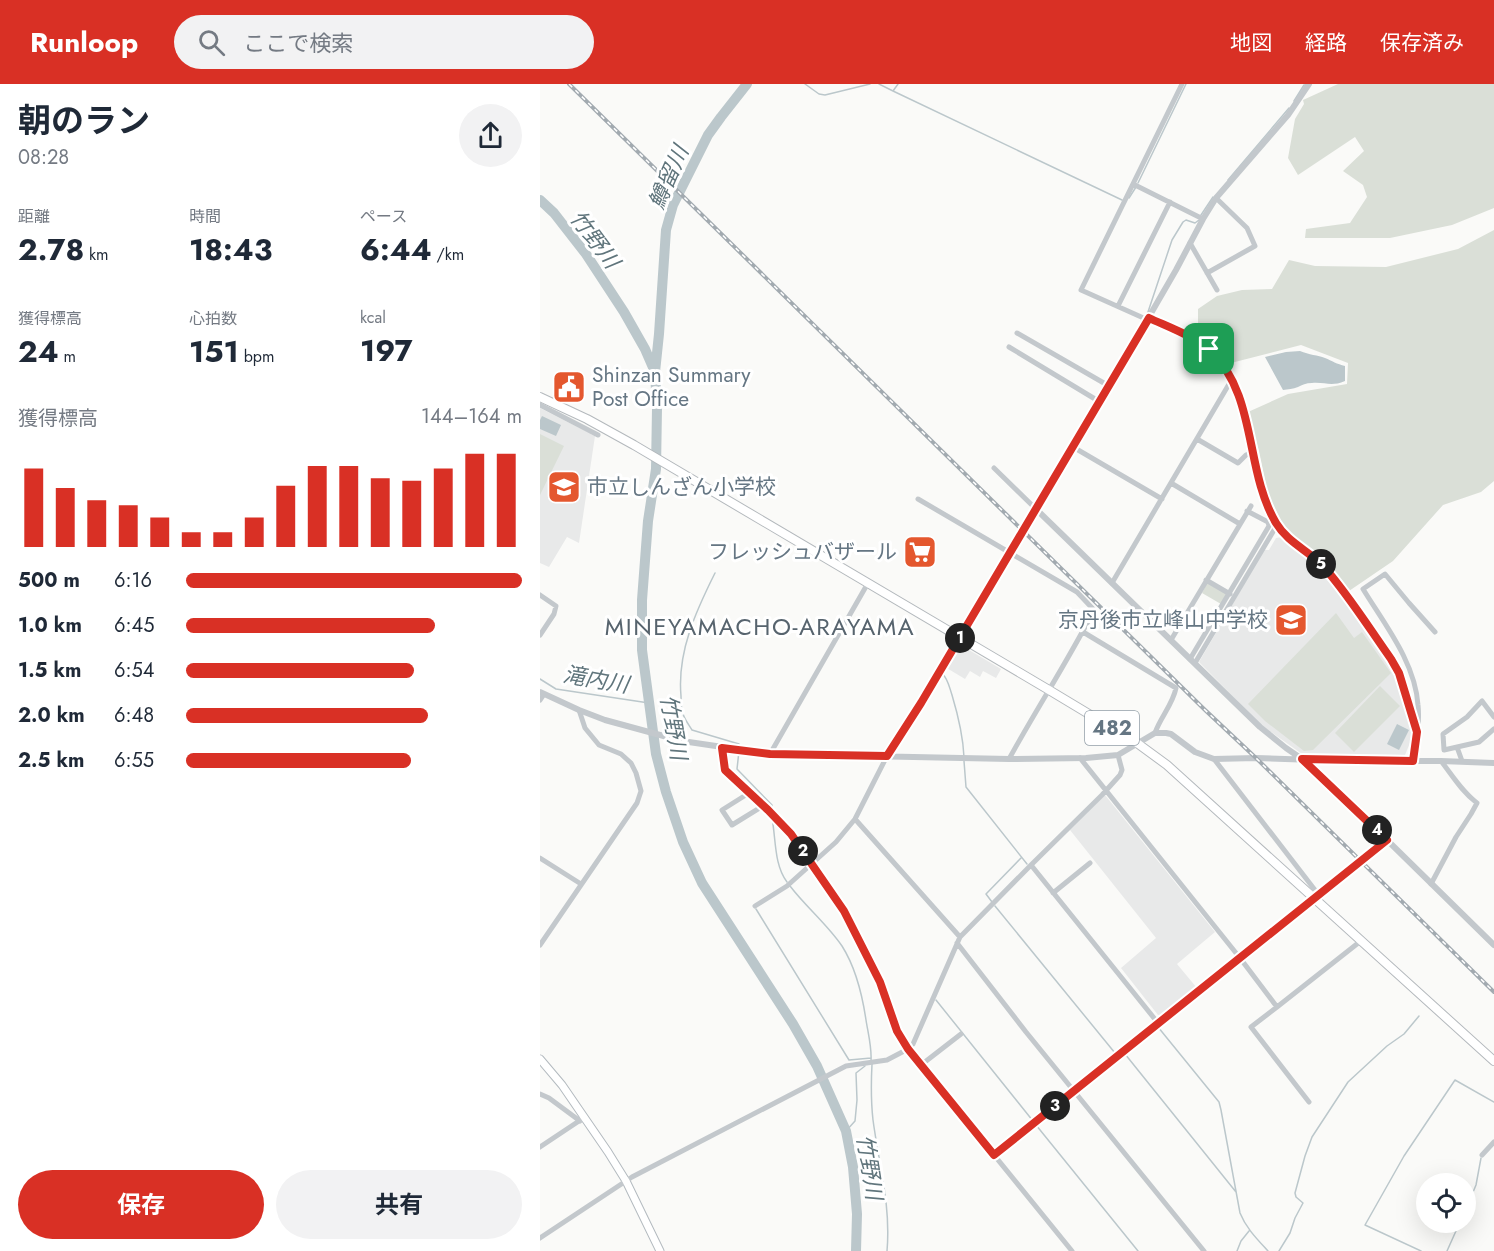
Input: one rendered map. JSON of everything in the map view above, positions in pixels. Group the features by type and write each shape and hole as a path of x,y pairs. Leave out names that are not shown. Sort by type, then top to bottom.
{"highway":[{"name":"482","path":"540,397 634,445 1137,743 1167,765 1316,896 1494,1061"}],"main road":[{"path":"540,1059 562,1085 582,1119 626,1181 660,1251"}],"street":[{"path":"1182,84 1081,290 1194,340 1209,349 1232,379 1238,390 1263,494 1277,525 1285,535 1320,563 1332,577 1391,659 1399,673 1417,732"},
{"path":"754,906 787,886 813,864 836,842 855,819 887,756 921,703 1100,402 1203,219 1216,198 1288,116 1309,84"},
{"path":"1133,184 1203,219"},
{"path":"1207,273 1255,246 1247,229 1216,198"},
{"path":"1118,306 1170,202"},
{"path":"1190,243 1216,290"},
{"path":"1017,333 1109,386"},
{"path":"1008,347 1100,402"},
{"path":"1112,583 1232,379"},
{"path":"540,405 598,435"},
{"path":"1197,439 1238,463 1253,452"},
{"path":"1073,447 1162,499"},
{"path":"994,468 1260,727 1302,759 1494,945"},
{"path":"1170,483 1240,524"},
{"path":"918,499 1077,592 1094,610 1010,759"},
{"path":"1171,640 1249,508 1268,522 1269,526 1192,661"},
{"path":"1192,661 1277,525"},
{"path":"1413,761 1419,706 1414,683 1405,658 1363,589 1385,574 1435,632"},
{"path":"1206,580 1230,594"},
{"path":"770,754 868,583"},
{"path":"540,595 556,606 554,614 540,635"},
{"path":"1083,632 1176,688 1175,695 1155,733"},
{"path":"541,695 605,720 682,741 770,754 1010,759 1080,758 1118,755 1155,733 1171,734 1195,752 1214,759 1494,763"},
{"path":"1494,717 1482,701 1467,717 1443,734 1444,750 1479,742 1494,729"},
{"path":"540,945 637,803 641,791 631,763 621,754 599,745 585,728 579,710"},
{"path":"1457,747 1462,761"},
{"path":"722,748 725,770 791,834 844,911 880,982 897,1031 908,1049 1072,1251"},
{"path":"540,1238 626,1181 837,1070 846,1066 887,1060 908,1049 913,1044 960,937 1120,775 1122,770 1118,755"},
{"path":"1080,758 1277,1006"},
{"path":"1214,759 1316,896"},
{"path":"1431,884 1477,802 1456,781 1441,761"},
{"path":"749,793 722,810 732,825 763,806"},
{"path":"855,819 960,937"},
{"path":"994,1155 1387,840"},
{"path":"540,858 581,884"},
{"path":"1053,893 1090,863"},
{"path":"1031,865 1158,1023"},
{"path":"1309,1102 1251,1027 1362,940"},
{"path":"957,944 1204,1251"},
{"path":"921,1065 961,1034"},
{"path":"540,1094 582,1119 540,1147"},
{"path":"1482,1155 1494,1142"}],"shaded area":[{"path":"1338,84 1494,84 1494,208 1452,225 1390,238 1305,238 1306,229 1350,223 1367,197 1363,185 1343,171 1364,151 1355,137 1298,175 1288,158 1295,119 1304,104 1303,100"},
{"path":"1494,230 1494,481 1481,492 1443,505 1393,561 1349,591 1324,559 1297,540 1282,523 1268,494 1248,412 1288,394 1347,384 1348,363 1301,345 1227,364 1210,345 1198,336 1198,309 1217,296 1242,290 1272,289 1289,260 1315,266 1386,267 1458,249"},
{"path":"1300,351 1345,366 1345,381 1332,384 1308,383 1283,390 1265,357"},
{"name":"市立しんざん小学校","path":"540,408 595,436 579,543 567,537 549,567 540,563"},
{"path":"542,416 561,425 556,436 540,429"},
{"path":"540,434 564,446 540,495"},
{"name":"京丹後市立峰山中学校","path":"1282,537 1319,566 1331,579 1397,675 1413,727 1412,738 1405,755 1302,754 1261,725 1199,662 1264,550 1269,550 1276,538"},
{"path":"1207,583 1227,594 1221,604 1202,593"},
{"path":"1336,613 1354,638 1362,632 1391,673 1313,750 1304,751 1265,721 1248,704"},
{"path":"959,644 1001,669 996,678 983,671 980,677 970,671 965,679 945,667"},
{"path":"1380,686 1400,706 1354,752 1335,733"},
{"path":"1397,724 1409,730 1399,750 1387,744"},
{"path":"1105,795 1215,932 1177,964 1197,988 1163,1015 1158,1015 1121,968 1156,938 1070,830"}],"waterway":[{"name":"鱒留川","path":"655,372 666,230 673,205 708,135 747,84"},
{"path":"805,84 819,94 825,95 870,84"},
{"path":"879,84 893,91 898,84"},
{"path":"1138,183 1186,84"},
{"path":"1294,101 1304,85 1307,85"},
{"path":"893,91 1122,200"},
{"path":"1228,180 1289,108"},
{"path":"1129,198 1136,187"},
{"path":"1201,215 1213,197"},
{"name":"竹野川","path":"540,200 554,213 586,254 624,312 655,372 656,469 648,521 642,600 642,650 656,754 683,842 702,883 793,1024 817,1066 846,1131 853,1167 857,1214 856,1251"},
{"path":"1147,315 1172,240 1183,222 1186,220 1195,223 1199,220"},
{"path":"1108,382 1115,370"},
{"path":"1099,397 1105,386"},
{"path":"1034,506 1096,401"},
{"path":"1022,526 1032,510"},
{"path":"1007,549 1018,533"},
{"path":"963,626 1005,553"},
{"path":"715,573 689,632 682,664 681,708 692,730 739,744 739,746"},
{"path":"940,668 938,666 953,643"},
{"path":"942,673 948,683 956,710 964,757"},
{"name":"滝内川","path":"540,679 556,689 649,703"},
{"path":"739,751 737,769 772,805 772,810"},
{"path":"964,761 966,787 1027,864"},
{"path":"772,818 778,860 787,882"},
{"path":"992,902 986,894 1021,858"},
{"path":"790,886 836,938 851,963 863,1000 871,1061"},
{"path":"995,906 1115,1053 1119,1054"},
{"path":"756,909 849,1060 871,1058"},
{"path":"936,1000 1033,1121"},
{"path":"1279,1251 1303,1203 1295,1193 1312,1137 1348,1082 1387,1046 1404,1034 1419,1016"},
{"path":"1158,1027 1219,1102 1240,1213 1256,1238 1268,1251"},
{"path":"1123,1054 1236,1192"},
{"path":"872,1064 872,1113 886,1201 887,1251"},
{"path":"846,1131 855,1121 856,1073 865,1066"},
{"path":"1421,1251 1365,1225 1404,1156 1455,1080 1494,1102"},
{"path":"1036,1125 1138,1251"},
{"path":"1476,1185 1481,1158"},
{"path":"1237,1251 1249,1231"},
{"path":"1447,1251 1455,1233"}],"railway":[{"path":"569,84 1494,992"}],"place":[{"name":"Shinzan Summary Post Office","path":"569,387"},
{"name":"市立しんざん小学校","path":"564,487"},
{"name":"フレッシュバザール","path":"920,552"},
{"name":"京丹後市立峰山中学校","path":"1291,620"}],"district":[{"name":"MINEYAMACHO-ARAYAMA","path":"760,627"}],"route":[{"path":"1149,318 1209,349 1238,390 1263,494 1277,525 1293,543 1320,563 1332,577 1399,673 1417,732 1413,761 1302,759 1387,840 994,1155 908,1049 897,1031 880,982 844,911 791,834 725,770 722,748 770,754 887,756 921,703 1149,318"}]}
